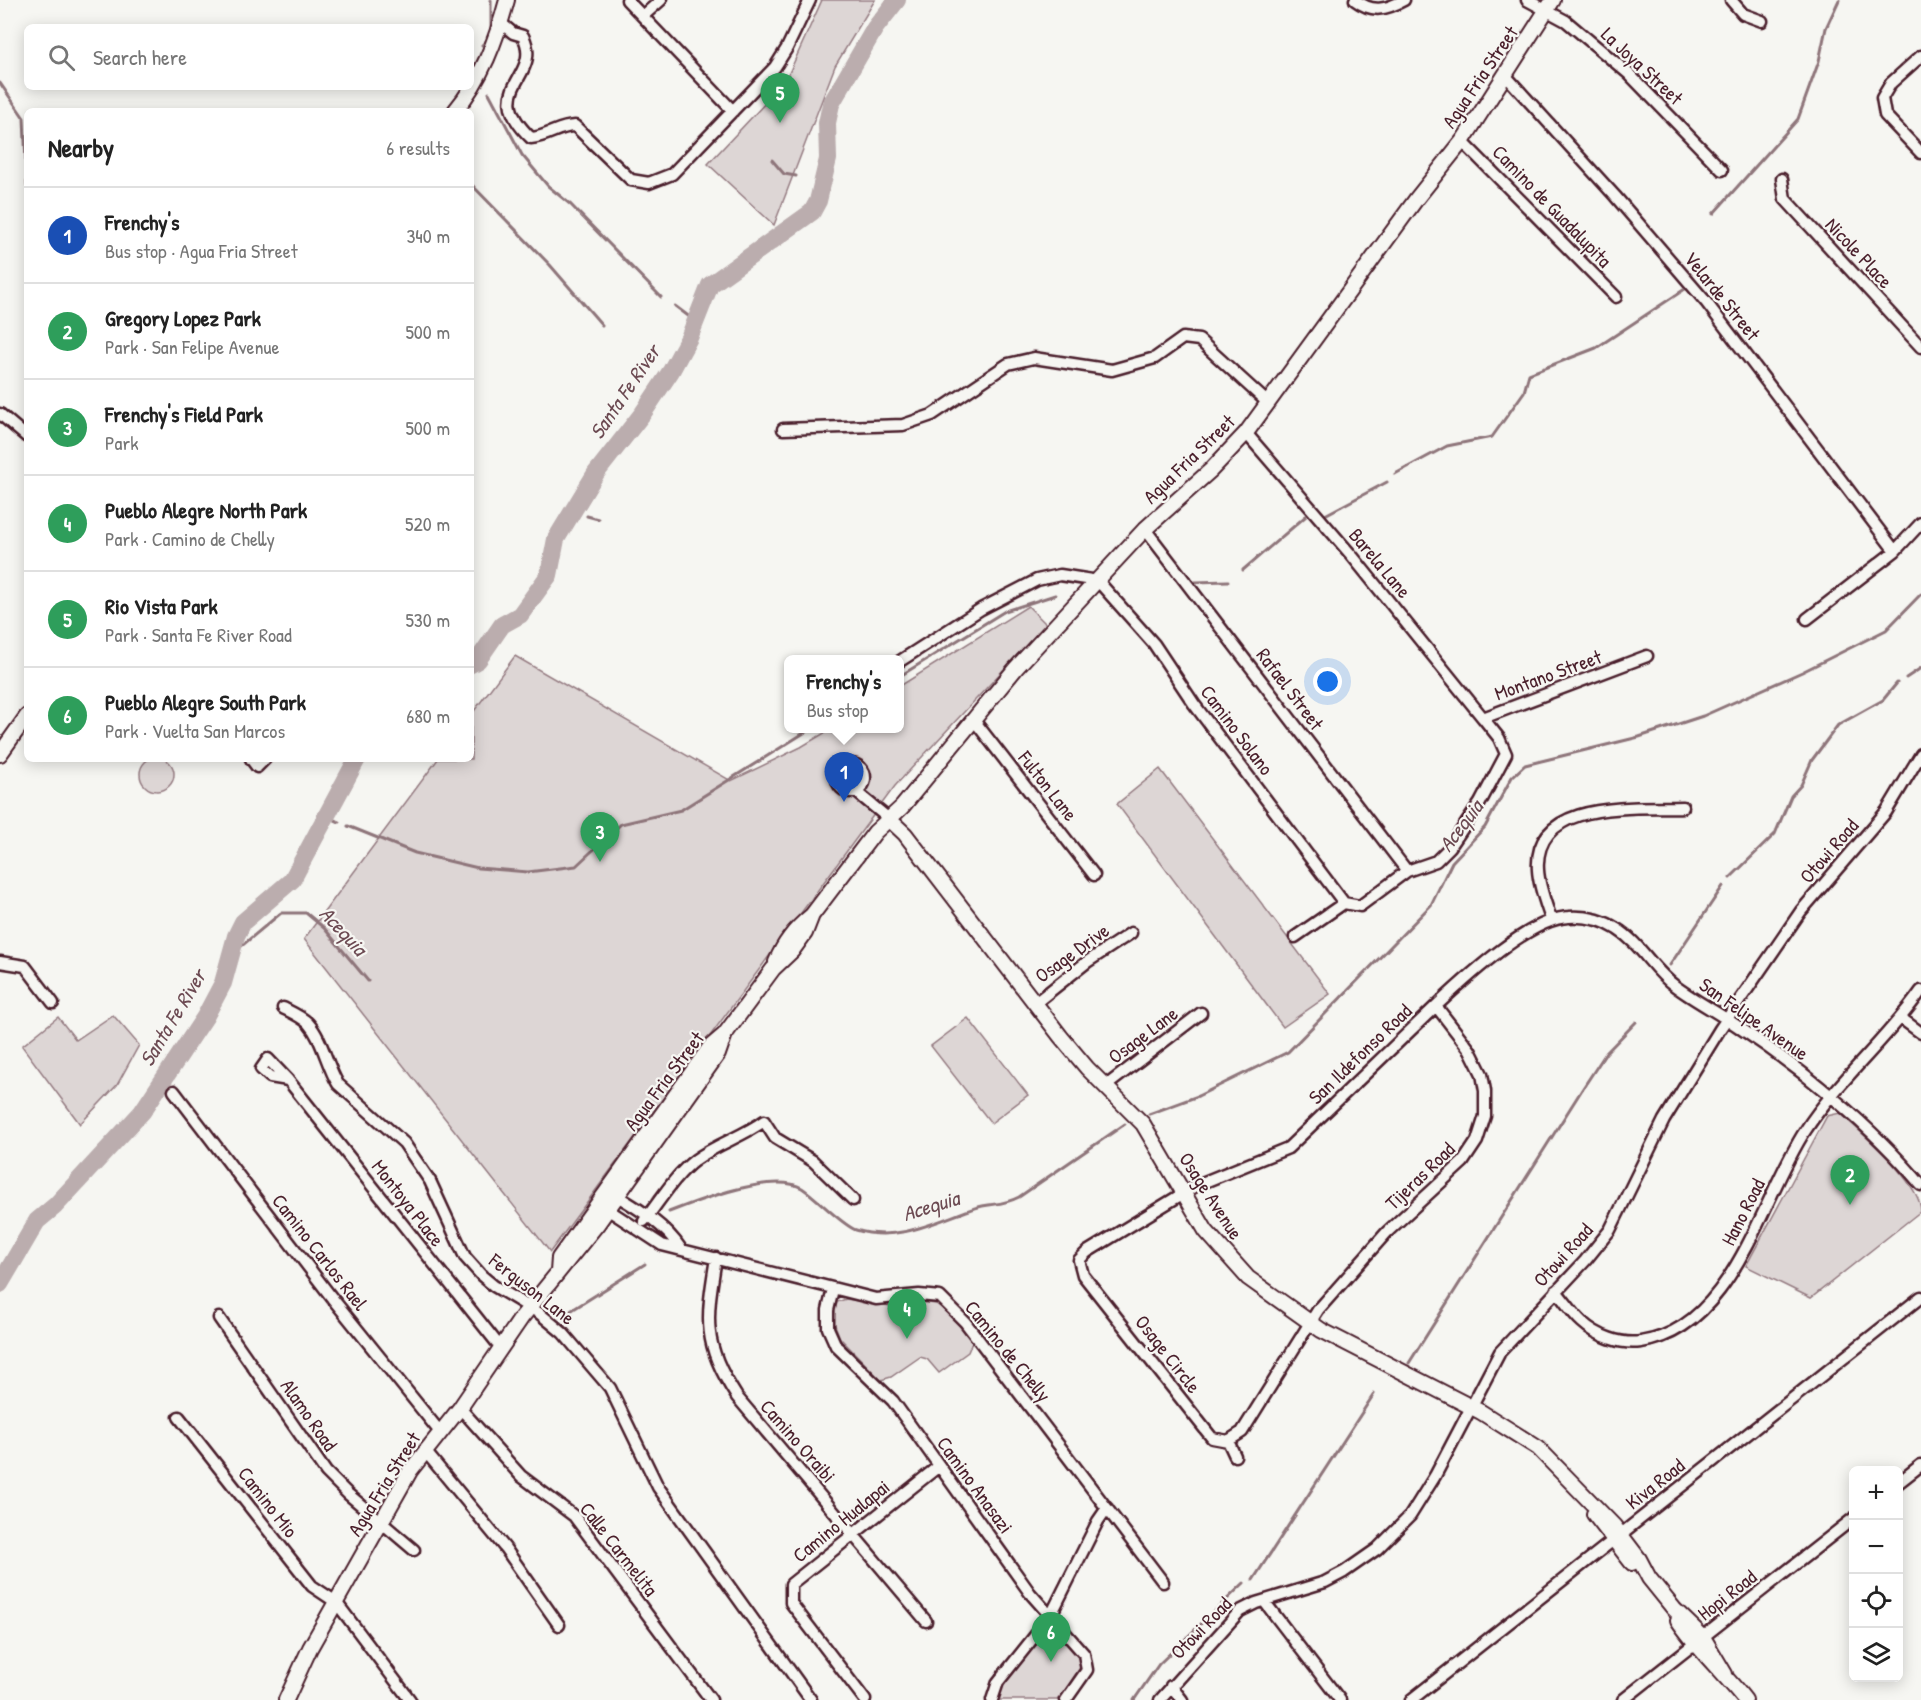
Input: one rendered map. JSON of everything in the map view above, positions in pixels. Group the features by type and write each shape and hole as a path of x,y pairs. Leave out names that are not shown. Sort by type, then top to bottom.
{"street":[{"path":"474,82 483,69 501,23 507,0"},
{"path":"627,0 733,111"},
{"path":"643,16 661,0"},
{"path":"501,23 513,33 523,36 528,47 527,62 510,92 510,106 515,123 531,138 542,137 562,126 575,126 631,180 649,183 672,174 763,81 781,59 810,0"},
{"path":"1355,0 1366,7 1378,10 1404,0"},
{"name":"La Joya Street","path":"1527,0 1550,6 1629,74 1722,170"},
{"path":"1731,0 1743,14 1762,21"},
{"name":"Agua Fria Street","path":"286,1700 336,1602 425,1451 460,1408 501,1348 558,1272 559,1258 610,1200 710,1047 725,1034 773,969 784,944 796,928 812,915 875,832 889,819 973,719 1145,529 1211,470 1246,433 1462,141 1550,6"},
{"path":"1921,56 1891,83 1882,98 1885,115 1921,153"},
{"name":"Velarde Street","path":"1506,76 1615,196 1706,302 1895,551"},
{"path":"457,108 469,90"},
{"name":"Camino de Guadalupita","path":"1462,141 1616,297"},
{"name":"Nicole Place","path":"1782,179 1785,199 1921,347"},
{"path":"783,429 903,425 932,415 1008,364 1034,358 1112,370 1155,358 1183,338 1199,340 1268,403"},
{"path":"0,414 24,434"},
{"name":"Barela Lane","path":"1246,433 1353,557 1483,718"},
{"path":"1808,618 1895,551 1921,523"},
{"name":"Rafael Street","path":"1145,529 1407,871"},
{"path":"904,658 981,609 1037,580 1060,575 1098,581"},
{"name":"Camino Solano","path":"1098,581 1154,644 1194,704 1344,903"},
{"name":"Montano Street","path":"1407,871 1436,861 1450,847 1497,774 1506,754 1505,747 1483,718 1647,657"},
{"name":"Fulton Lane","path":"973,719 1094,875"},
{"path":"0,754 24,720"},
{"name":"Otowi Road","path":"1160,1700 1240,1611 1325,1582 1355,1565 1390,1537 1422,1499 1500,1352 1585,1261 1610,1230 1664,1120 1727,1020 1801,911 1886,812 1921,754"},
{"path":"855,791 889,819"},
{"path":"1551,919 1539,877 1538,862 1542,846 1557,826 1572,816 1589,812 1683,807"},
{"name":"Osage Avenue","path":"889,819 905,834 1034,1004 1106,1086 1143,1124 1206,1231 1238,1268 1271,1297 1311,1323 1470,1407 1538,1448 1568,1476 1745,1700"},
{"path":"1295,937 1344,903 1360,906 1407,871"},
{"name":"San Felipe Avenue","path":"1551,919 1580,917 1610,925 1627,936 1675,986 1727,1020 1832,1097 1921,1185"},
{"name":"San Ildefonso Road","path":"1183,1194 1197,1185 1288,1148 1436,1006 1525,933 1551,919"},
{"name":"Osage Drive","path":"1034,1004 1087,962 1131,933"},
{"path":"0,962 25,966 53,1003"},
{"name":"Hano Road","path":"1556,1291 1582,1322 1613,1340 1634,1343 1657,1340 1678,1329 1706,1305 1733,1272 1801,1137 1832,1097 1902,1019 1921,991"},
{"name":"Tijeras Road","path":"1311,1323 1318,1310 1370,1250 1463,1162 1481,1132 1486,1099 1482,1074 1470,1050 1436,1006"},
{"name":"Ferguson Lane","path":"283,1008 307,1022 338,1083 404,1143 430,1181 465,1257 494,1286 531,1308 563,1333 610,1388 658,1487 812,1700"},
{"name":"Osage Lane","path":"1106,1086 1201,1013"},
{"path":"1902,1019 1921,1033"},
{"name":"Montoya Place","path":"288,1080 501,1348"},
{"name":"Camino Carlos Rael","path":"174,1091 332,1298 440,1432"},
{"path":"638,1229 677,1178 695,1160 744,1136 764,1121 775,1138 813,1161 854,1200"},
{"name":"Osage Circle","path":"1183,1194 1087,1252 1079,1260 1078,1265 1083,1275 1208,1434 1218,1440 1228,1441"},
{"path":"610,1200 648,1216 672,1235 681,1249"},
{"name":"Camino de Chelly","path":"610,1200 638,1229 662,1245 876,1299 919,1295 940,1297 965,1322 1163,1582"},
{"name":"Camino Oraibi","path":"716,1258 709,1306 709,1338 718,1368 736,1397 854,1533 926,1621"},
{"name":"Camino Anasazi","path":"834,1289 828,1310 828,1328 836,1346 893,1401 1050,1617 1087,1661 1087,1670 1066,1700"},
{"name":"Kiva Road","path":"1412,1700 1921,1297"},
{"name":"Alamo Road","path":"219,1318 326,1472 348,1494 414,1550"},
{"path":"1235,1456 1228,1441 1242,1432 1311,1323"},
{"name":"Calle Carmelita","path":"460,1408 521,1476 574,1516 711,1700"},
{"name":"Camino Mio","path":"179,1416 312,1586 336,1602 410,1700"},
{"path":"425,1451 505,1548 559,1625"},
{"path":"1903,1480 1921,1465"},
{"name":"Camino Hualapai","path":"864,1700 791,1603 791,1584 939,1466"},
{"path":"992,1700 998,1682 1050,1617 1098,1521 1107,1508"},
{"name":"Hopi Road","path":"1623,1700 1851,1520"},
{"path":"1264,1601 1340,1700"},
{"path":"1171,1686 1182,1700"}],"shaded area":[{"path":"822,0 875,0 835,66 774,225 708,164 785,82"},
{"path":"1028,606 1046,624 895,786 550,1252 304,939 436,762 474,762 474,711 515,656 731,781 824,733 904,733 904,684"},
{"path":"145,762 169,762 173,767 173,781 164,790 150,790 141,781 141,767"},
{"path":"1160,769 1330,994 1283,1027 1117,804"},
{"path":"113,1015 139,1045 117,1085 80,1124 22,1046 58,1017 76,1040"},
{"path":"968,1018 1028,1095 991,1123 931,1046"},
{"path":"1840,1113 1901,1173 1918,1200 1921,1211 1811,1298 1746,1266 1827,1116"},
{"path":"846,1299 891,1306 922,1302 936,1304 946,1311 973,1340 968,1352 939,1373 927,1359 920,1357 891,1377 881,1380 840,1338 833,1320 837,1302"},
{"path":"1053,1631 1071,1645 1078,1655 1081,1666 1059,1700 998,1700 1005,1684 1021,1661 1039,1641"}],"waterway":[{"path":"491,0 491,31"},
{"name":"Santa Fe River","path":"474,662 478,660 502,625 520,615 549,575 556,539 596,473 643,413 671,371 689,338 710,285 812,212 818,201 828,159 827,123 831,104 875,28 897,0"},
{"path":"1713,214 1798,119 1819,61 1826,28 1839,0"},
{"path":"482,45 490,37"},
{"path":"0,83 24,118"},
{"path":"489,93 522,155 548,186 571,205 661,297"},
{"path":"772,160 784,174 796,176"},
{"path":"474,187 550,265 602,325"},
{"path":"1395,474 1447,446 1492,437 1524,392 1529,374 1596,348 1685,289"},
{"path":"675,306 695,321"},
{"path":"1325,515 1387,482"},
{"path":"587,516 598,519"},
{"path":"1243,570 1306,516"},
{"path":"1195,582 1228,581"},
{"name":"Acequia","path":"1149,1114 1198,1096 1288,1052 1431,905 1452,862 1485,827 1512,777 1525,765 1639,737 1703,716 1802,672 1886,630 1921,594"},
{"path":"904,674 1005,611 1055,595"},
{"path":"1906,678 1921,668"},
{"path":"1730,878 1775,834 1791,796 1801,785 1812,760 1838,725 1883,700 1897,683"},
{"path":"348,826 415,853 478,868 528,872 576,866 621,824 681,810 804,733"},
{"name":"Santa Fe River","path":"0,1284 37,1221 55,1206 142,1112 205,1017 223,983 236,936 243,922 292,880 355,762"},
{"path":"326,816 339,822"},
{"path":"1670,965 1723,886"},
{"name":"Acequia","path":"233,953 281,913 306,913 324,928 368,981"},
{"path":"1409,1363 1606,1053 1636,1022"},
{"name":"Acequia","path":"669,1212 698,1201 755,1185 789,1184 802,1188 844,1223 856,1230 887,1234 902,1232 917,1229 975,1208 1007,1202 1019,1197 1125,1124"},
{"path":"561,1317 645,1264"},
{"path":"1253,1580 1374,1394"},
{"path":"1134,1700 1159,1664 1244,1583"}],"place":[{"name":"Rio Vista Park","path":"780,123"},
{"name":"Frenchy's","path":"844,802"},
{"name":"Frenchy's Field Park","path":"600,862"},
{"name":"Gregory Lopez Park","path":"1850,1205"},
{"name":"Pueblo Alegre North Park","path":"907,1339"},
{"name":"Pueblo Alegre South Park","path":"1051,1662"}]}
